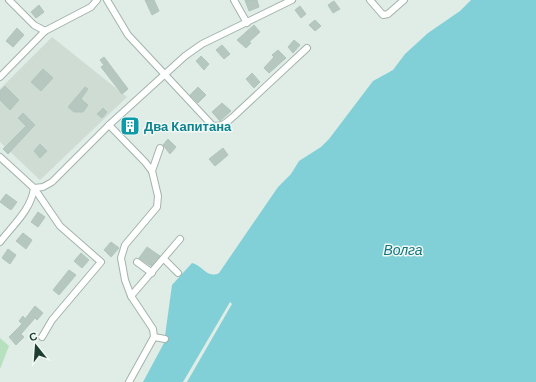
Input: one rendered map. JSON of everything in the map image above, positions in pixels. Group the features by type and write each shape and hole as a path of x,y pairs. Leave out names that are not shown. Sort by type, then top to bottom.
{"street":[{"path":"9,0 34,25 45,31"},
{"path":"0,77 35,39 45,31 91,7 97,0"},
{"path":"107,0 128,35 212,125 221,126 234,116 307,48"},
{"path":"234,0 246,23"},
{"path":"34,188 43,187 52,182 164,74 202,44 292,0"},
{"path":"370,0 383,15 388,14 404,0"},
{"path":"109,126 152,171 158,196 157,207 125,245 121,258 125,280 131,296 153,329 154,337 130,382"},
{"path":"152,171 160,148"},
{"path":"0,157 34,188 60,226 101,262 52,320 42,338"},
{"path":"0,242 28,207 34,188"},
{"path":"131,296 180,239"},
{"path":"164,259 178,273"},
{"path":"137,262 152,273"},
{"path":"154,337 165,339"}],"shaded area":[{"path":"52,37 127,97 40,180 0,142 0,89"}],"green space":[{"path":"0,338 9,346 0,369"}],"water":[{"name":"Волга","path":"471,0 536,0 536,382 143,382 164,343 172,285 192,263 196,264 208,273 219,273 278,187 291,174 299,161 321,147 329,139 373,81 393,70 405,54 428,33 460,11"}],"pier":[{"path":"230,302 232,304 187,382 183,382"}],"building":[{"path":"145,0 154,0 159,11 152,15"},
{"path":"245,0 257,0 259,7 249,11"},
{"path":"334,1 340,9 333,13 328,5"},
{"path":"39,5 44,12 36,18 31,12"},
{"path":"300,6 306,14 301,18 295,10"},
{"path":"315,20 321,26 315,31 309,25"},
{"path":"254,25 260,32 249,42 251,43 246,48 237,40"},
{"path":"17,28 24,35 13,47 6,41"},
{"path":"294,40 300,45 293,53 288,47"},
{"path":"222,45 230,54 224,59 216,50"},
{"path":"278,50 286,58 269,73 264,68 274,57 272,55"},
{"path":"201,56 209,64 204,70 196,61"},
{"path":"104,57 128,89 122,94 101,67 104,65 100,60"},
{"path":"43,69 53,78 41,91 31,82"},
{"path":"252,73 260,82 254,88 246,79"},
{"path":"5,86 19,100 10,110 0,100 0,91"},
{"path":"85,87 88,89 81,99 88,105 83,112 74,112 68,107"},
{"path":"198,87 206,95 198,103 190,95"},
{"path":"222,103 231,111 220,121 212,112"},
{"path":"103,108 107,112 102,118 97,114"},
{"path":"23,113 35,125 8,154 3,149 26,126 18,118"},
{"name":"Два Капитана","path":"131,117 139,124 129,135 122,127"},
{"path":"168,139 176,147 170,154 163,145"},
{"path":"40,144 47,151 40,158 34,151"},
{"path":"223,148 228,155 215,166 209,159"},
{"path":"6,194 17,202 11,210 0,202"},
{"path":"38,212 45,217 38,227 31,222"},
{"path":"23,233 32,240 26,249 16,241"},
{"path":"111,242 119,248 111,257 104,250"},
{"path":"147,247 160,256 151,266 139,258"},
{"path":"8,249 16,255 10,264 2,258"},
{"path":"81,253 89,260 82,268 74,261"},
{"path":"69,270 76,275 59,295 53,290"},
{"path":"35,306 43,313 37,320 35,318 21,334 24,337 16,345 9,337 22,324 19,321 23,316 25,319"}],"place":[{"name":"Два Капитана","path":"130,126"}]}
